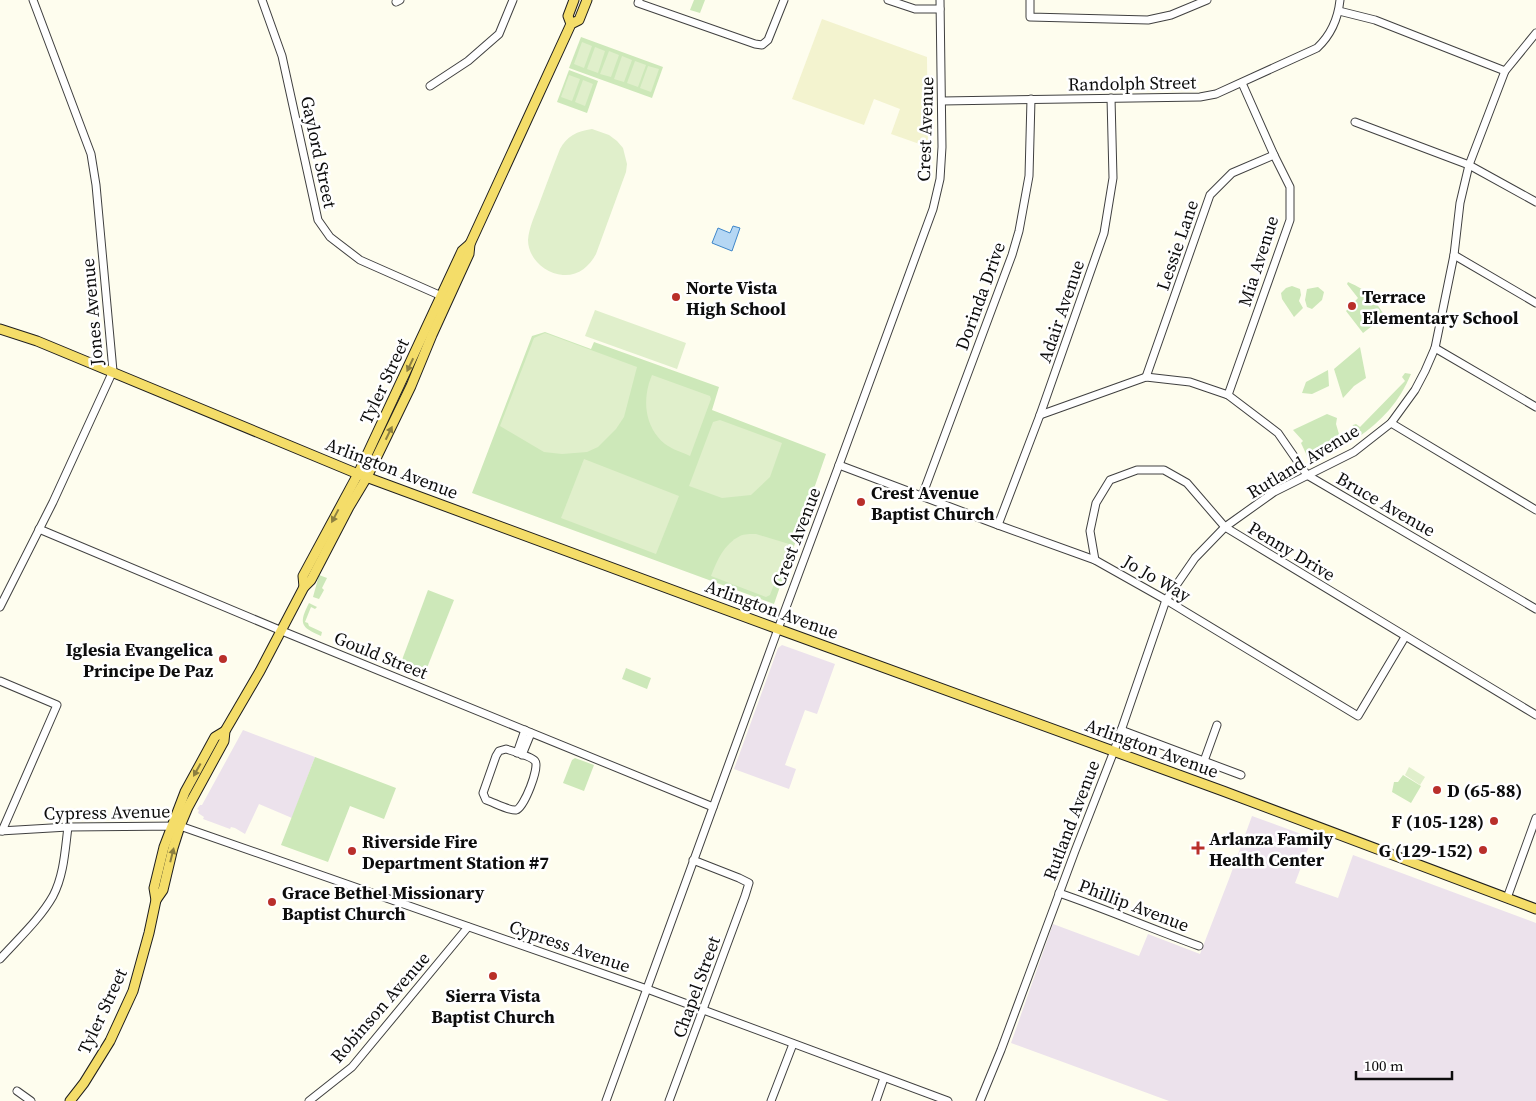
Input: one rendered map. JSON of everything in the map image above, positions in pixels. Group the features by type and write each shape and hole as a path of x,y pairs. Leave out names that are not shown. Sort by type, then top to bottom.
{"main road":[{"name":"Tyler Street","path":"571,24 568,16 574,0"},
{"name":"Tyler Street","path":"70,1101 84,1083 110,1041 133,990 149,934 156,900 154,888 164,847 176,826 185,792 215,736 225,732 245,699 304,587 311,580 349,507 368,477 411,386 462,251 470,244 571,24 580,20 587,0"},
{"name":"Tyler Street","path":"304,587 303,576 358,474 445,298"},
{"name":"Arlington Avenue","path":"0,329 37,341 113,371 358,474 1114,751 1536,909"}],"street":[{"name":"Jones Avenue","path":"0,607 113,371 96,185 91,154 33,0"},
{"name":"Gaylord Street","path":"262,0 282,56 318,220 330,238 360,260 445,298"},
{"path":"430,86 468,61 499,34 513,0"},
{"path":"639,2 754,44 762,45 768,40 784,0"},
{"path":"888,0 915,9 940,9"},
{"name":"Crest Avenue","path":"606,1101 933,209 941,170 940,0"},
{"path":"1030,0 1030,17 1148,20 1171,15 1207,0"},
{"name":"Randolph Street","path":"942,102 1200,97 1216,94 1317,48 1332,29 1339,11 1340,0"},
{"path":"1339,11 1375,20 1505,71"},
{"name":"Rutland Avenue","path":"980,1101 1114,751 1166,600 1195,558 1225,528 1274,492 1354,452 1391,423 1415,390 1435,348 1454,255 1460,203 1469,166 1505,71 1536,33"},
{"name":"Mia Avenue","path":"1228,395 1290,220 1290,187 1242,83"},
{"name":"Adair Avenue","path":"998,525 1040,414 1104,233 1113,178 1111,98"},
{"name":"Dorinda Drive","path":"922,496 1012,255 1019,231 1029,176 1031,99"},
{"path":"1355,122 1469,166 1536,202"},
{"name":"Lessie Lane","path":"1146,378 1210,195 1232,173 1274,155"},
{"path":"1454,255 1536,303"},
{"path":"1435,348 1536,407"},
{"name":"Bruce Avenue","path":"1040,414 1146,378 1190,382 1228,395 1278,432 1307,475 1536,609"},
{"path":"1391,423 1536,510"},
{"name":"Jo Jo Way","path":"839,465 1095,560 1166,600 1358,716 1405,637"},
{"name":"Penny Drive","path":"1095,560 1090,531 1096,503 1110,480 1136,470 1164,470 1187,483 1225,528 1536,715"},
{"name":"Gould Street","path":"39,529 282,631 713,807"},
{"path":"0,681 57,705 1,831"},
{"path":"1204,761 1217,725"},
{"path":"1121,730 1241,775"},
{"path":"519,754 528,731"},
{"path":"506,749 519,754 536,762 536,771 520,808 511,809 486,800 483,789 496,756 501,750 506,749"},
{"path":"1507,898 1536,818"},
{"name":"Cypress Avenue","path":"1,831 68,827 176,826 648,989 948,1101"},
{"path":"0,959 32,925 53,895 62,868 68,827"},
{"name":"Chapel Street","path":"669,1101 749,883 693,860"},
{"name":"Phillip Avenue","path":"1059,893 1199,946"},
{"name":"Robinson Avenue","path":"309,1101 352,1067 468,927"},
{"path":"771,1101 793,1044"},
{"path":"876,1101 884,1078"},
{"path":"17,1091 31,1101"}],"shaded area":[{"path":"782,645 835,664 817,714 805,710 785,765 796,769 789,789 734,769 778,648"},
{"path":"243,730 315,757 292,818 259,804 245,834 235,828 231,827 230,829 203,819 204,817 198,813 199,810 197,809 202,805"},
{"path":"1252,816 1312,838 1295,883 1338,898 1353,855 1536,923 1536,1101 1169,1101 1011,1043 1053,924 1139,956 1148,934 1200,954"}],"green space":[{"path":"694,0 705,0 700,13 690,10"},
{"path":"822,19 927,57 928,147 891,134 900,109 874,99 864,125 792,99"},
{"path":"581,37 663,67 652,98 569,68"},
{"path":"582,42 592,46 584,68 574,64"},
{"path":"595,47 605,51 598,73 587,69"},
{"path":"609,51 619,55 611,77 600,74"},
{"path":"622,56 632,60 624,82 614,79"},
{"path":"635,61 646,65 638,87 627,83"},
{"path":"648,66 659,69 651,92 640,88"},
{"path":"569,70 598,81 587,113 557,102"},
{"path":"569,75 580,79 572,101 561,97"},
{"path":"583,80 593,84 585,106 575,102"},
{"path":"592,129 609,135 623,148 627,164 626,172 593,259 586,267 574,274 556,274 544,268 534,259 529,247 529,231 560,149 573,135"},
{"path":"1348,282 1370,296 1385,316 1363,333 1346,311 1358,298 1347,284"},
{"path":"1292,286 1300,289 1299,301 1303,308 1294,317 1282,299 1281,293 1286,288"},
{"path":"1318,287 1324,292 1322,300 1312,309 1307,307 1305,300 1307,289"},
{"path":"595,310 686,343 677,369 585,336"},
{"path":"545,332 591,349 594,342 719,387 712,410 826,454 774,604 472,493 532,336"},
{"path":"545,333 637,367 624,417 616,429 598,447 587,452 562,454 544,452 500,426 534,338"},
{"path":"1360,347 1366,378 1354,386 1343,398 1334,369"},
{"path":"1328,370 1329,386 1312,394 1302,393 1306,382"},
{"path":"1405,373 1411,374 1395,402 1382,418 1357,438 1351,432 1353,425 1356,424 1360,427 1405,381 1402,377"},
{"path":"652,375 710,396 711,399 690,456 665,444 658,437 649,421 646,402"},
{"path":"1327,414 1337,418 1336,424 1341,441 1323,454 1309,460 1301,443 1303,441 1293,430"},
{"path":"720,420 782,443 770,477 751,495 722,498 689,486 713,422"},
{"path":"584,459 679,496 656,554 561,518"},
{"path":"756,534 789,544 770,595 766,597 711,576 725,548 734,539 742,535"},
{"path":"319,575 327,578 319,599 313,597"},
{"path":"428,590 454,600 423,678 399,668"},
{"path":"309,603 317,607 315,609 311,607 305,622 322,632 321,636 309,630 303,624 304,615"},
{"path":"626,668 651,678 647,689 622,679"},
{"path":"315,757 396,788 384,819 350,806 328,862 281,845"},
{"path":"575,758 594,765 584,791 563,783 572,760"},
{"path":"1409,767 1425,777 1420,785 1405,775"},
{"path":"1403,775 1421,786 1411,803 1392,792 1394,782 1398,782"}],"water":[{"path":"733,226 740,228 732,251 712,243 718,228 730,233"}],"place":[{"name":"Norte Vista High School","path":"676,297"},
{"name":"Terrace Elementary School","path":"1352,306"},
{"name":"Crest Avenue Baptist Church","path":"861,502"},
{"name":"Iglesia Evangelica Principe De Paz","path":"223,659"},
{"name":"D (65-88)","path":"1437,790"},
{"name":"F (105-128)","path":"1494,821"},
{"name":"Arlanza Family Health Center","path":"1198,848"},
{"name":"G (129-152)","path":"1483,850"},
{"name":"Riverside Fire Department Station #7","path":"352,851"},
{"name":"Grace Bethel Missionary Baptist Church","path":"272,902"},
{"name":"Sierra Vista Baptist Church","path":"493,976"}]}
